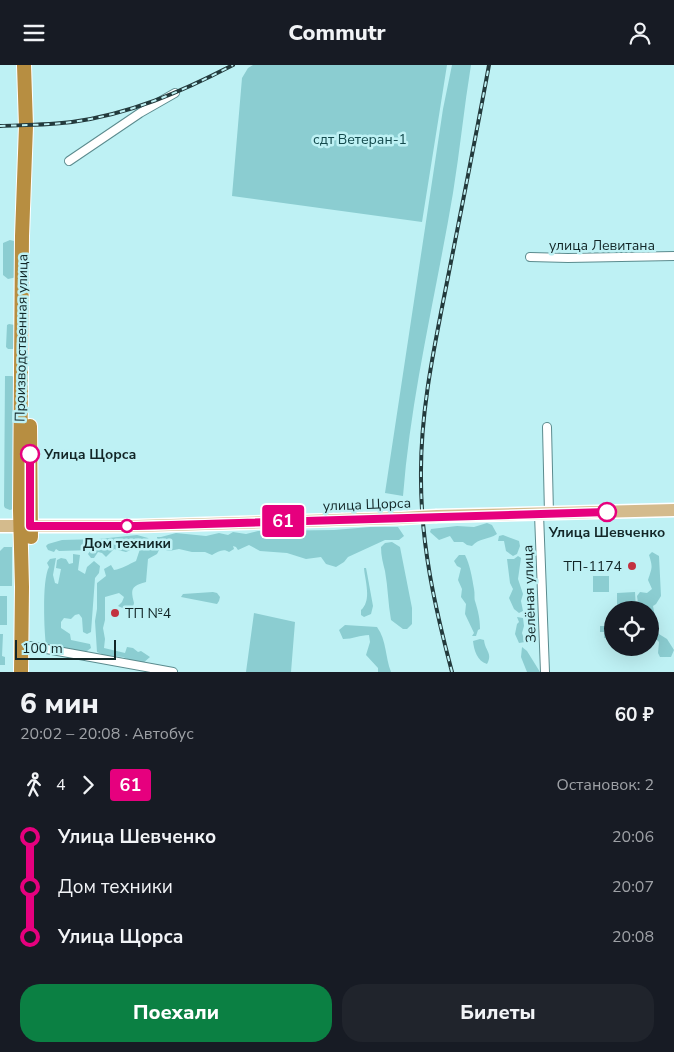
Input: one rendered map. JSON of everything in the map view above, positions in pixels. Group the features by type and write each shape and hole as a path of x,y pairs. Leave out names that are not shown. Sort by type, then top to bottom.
{"highway":[{"name":"Производственная улица","path":"24,65 26,126 22,245 25,526 30,672"},
{"name":"Производственная улица","path":"22,672 33,65"}],"main road":[{"name":"улица Щорса","path":"0,526 137,526 674,510"}],"street":[{"path":"69,161 140,113 175,93"},
{"name":"улица Левитана","path":"530,257 674,256"},
{"name":"Зелёная улица","path":"545,672 544,514 547,427"},
{"path":"30,646 173,672"}],"green space":[{"name":"сдт Ветеран-1","path":"253,65 447,65 422,222 232,196 242,78 248,68"},
{"path":"452,65 471,65 453,193 412,420 403,496 385,493 443,109"},
{"path":"10,240 17,244 17,277 8,279 3,275 3,243"},
{"path":"7,325 15,325 15,346 13,349 6,347"},
{"path":"5,376 15,378 13,509 10,510 4,506"},
{"path":"487,523 492,525 497,534 472,546 463,542 454,542 450,536 439,540 430,532 431,529 457,526 474,527"},
{"path":"398,527 404,536 399,540 385,540 348,557 336,567 326,564 321,557 306,559 287,553 260,551 249,545 238,550 233,546 234,549 229,552 223,550 212,555 205,552 179,549 169,551 160,548 157,554 148,559 146,582 133,588 133,607 127,610 118,606 124,597 119,593 105,597 104,648 125,653 127,647 133,648 138,652 141,651 150,657 142,664 123,657 104,655 97,652 95,621 97,583 106,576 104,569 111,565 114,570 123,568 136,561 140,549 135,548 126,552 114,549 106,557 98,552 94,558 91,558 88,554 91,550 59,551 56,549 54,552 48,550 46,546 62,540 137,535 148,538 155,545 157,544 157,537 176,533 206,536 219,533 228,535 233,532 246,534 258,531 334,530"},
{"path":"503,535 519,541 520,546 517,554 513,556 506,551 504,541 498,541 499,536"},
{"path":"392,542 400,547 412,608 412,624 407,629 403,629 391,620 381,547 385,543"},
{"path":"4,547 12,547 12,586 0,586 0,551"},
{"path":"652,552 659,556 661,596 658,601 638,601 637,596 640,592 647,593 652,589 648,580 652,567 649,555"},
{"path":"73,554 80,555 78,570 85,574 87,567 94,561 100,566 99,573 95,578 91,632 87,634 83,632 82,618 79,614 71,619 64,618 61,622 61,628 70,634 71,640 90,644 91,648 81,652 46,645 45,638 44,593 49,567 47,563 50,559 56,558 53,575 55,583 58,584 61,569 56,568 57,560 61,558 66,559 69,564 73,563"},
{"path":"459,555 465,555 472,576 480,625 476,636 472,636 474,633 465,614 466,604 461,597 462,589 458,580 461,568 454,561"},
{"path":"518,556 521,558 518,579 523,594 521,601 523,611 519,613 514,609 509,598 513,589 510,583 507,559 514,559"},
{"path":"364,568 366,568 373,606 371,614 364,617 361,615 361,610 367,596"},
{"path":"593,576 609,576 609,592 593,592"},
{"path":"635,592 636,601 617,601 617,593"},
{"path":"217,593 220,597 217,604 181,597 183,594"},
{"path":"0,596 7,596 7,625 0,625"},
{"path":"254,613 295,622 291,672 246,672"},
{"path":"517,617 523,618 524,626 522,633 525,642 519,643 515,634 519,622"},
{"path":"345,625 377,627 383,638 391,672 378,672 378,668 366,655 370,642 369,635 343,639 339,630"},
{"path":"600,626 604,626 604,632 600,632"},
{"path":"0,634 3,634 2,656 5,657 5,665 0,665"},
{"path":"659,634 667,639 674,650 671,657 660,657"},
{"path":"484,640 489,654 487,664 478,658 474,648 473,641"},
{"path":"522,647 527,651 540,672 527,672 521,657"}],"railway":[{"path":"0,126 63,123 114,114 175,93 233,65"},
{"path":"452,672 440,624 426,552 423,528 421,453 433,352 489,65"}],"bus line":[{"name":"61","path":"30,454 30,526 137,526 607,512"}],"place":[{"name":"Улица Щорса","path":"30,454"},
{"name":"Улица Шевченко","path":"607,512"},
{"name":"Дом техники","path":"127,526"},
{"name":"ТП-1174","path":"632,566"},
{"name":"ТП №4","path":"115,613"}]}
